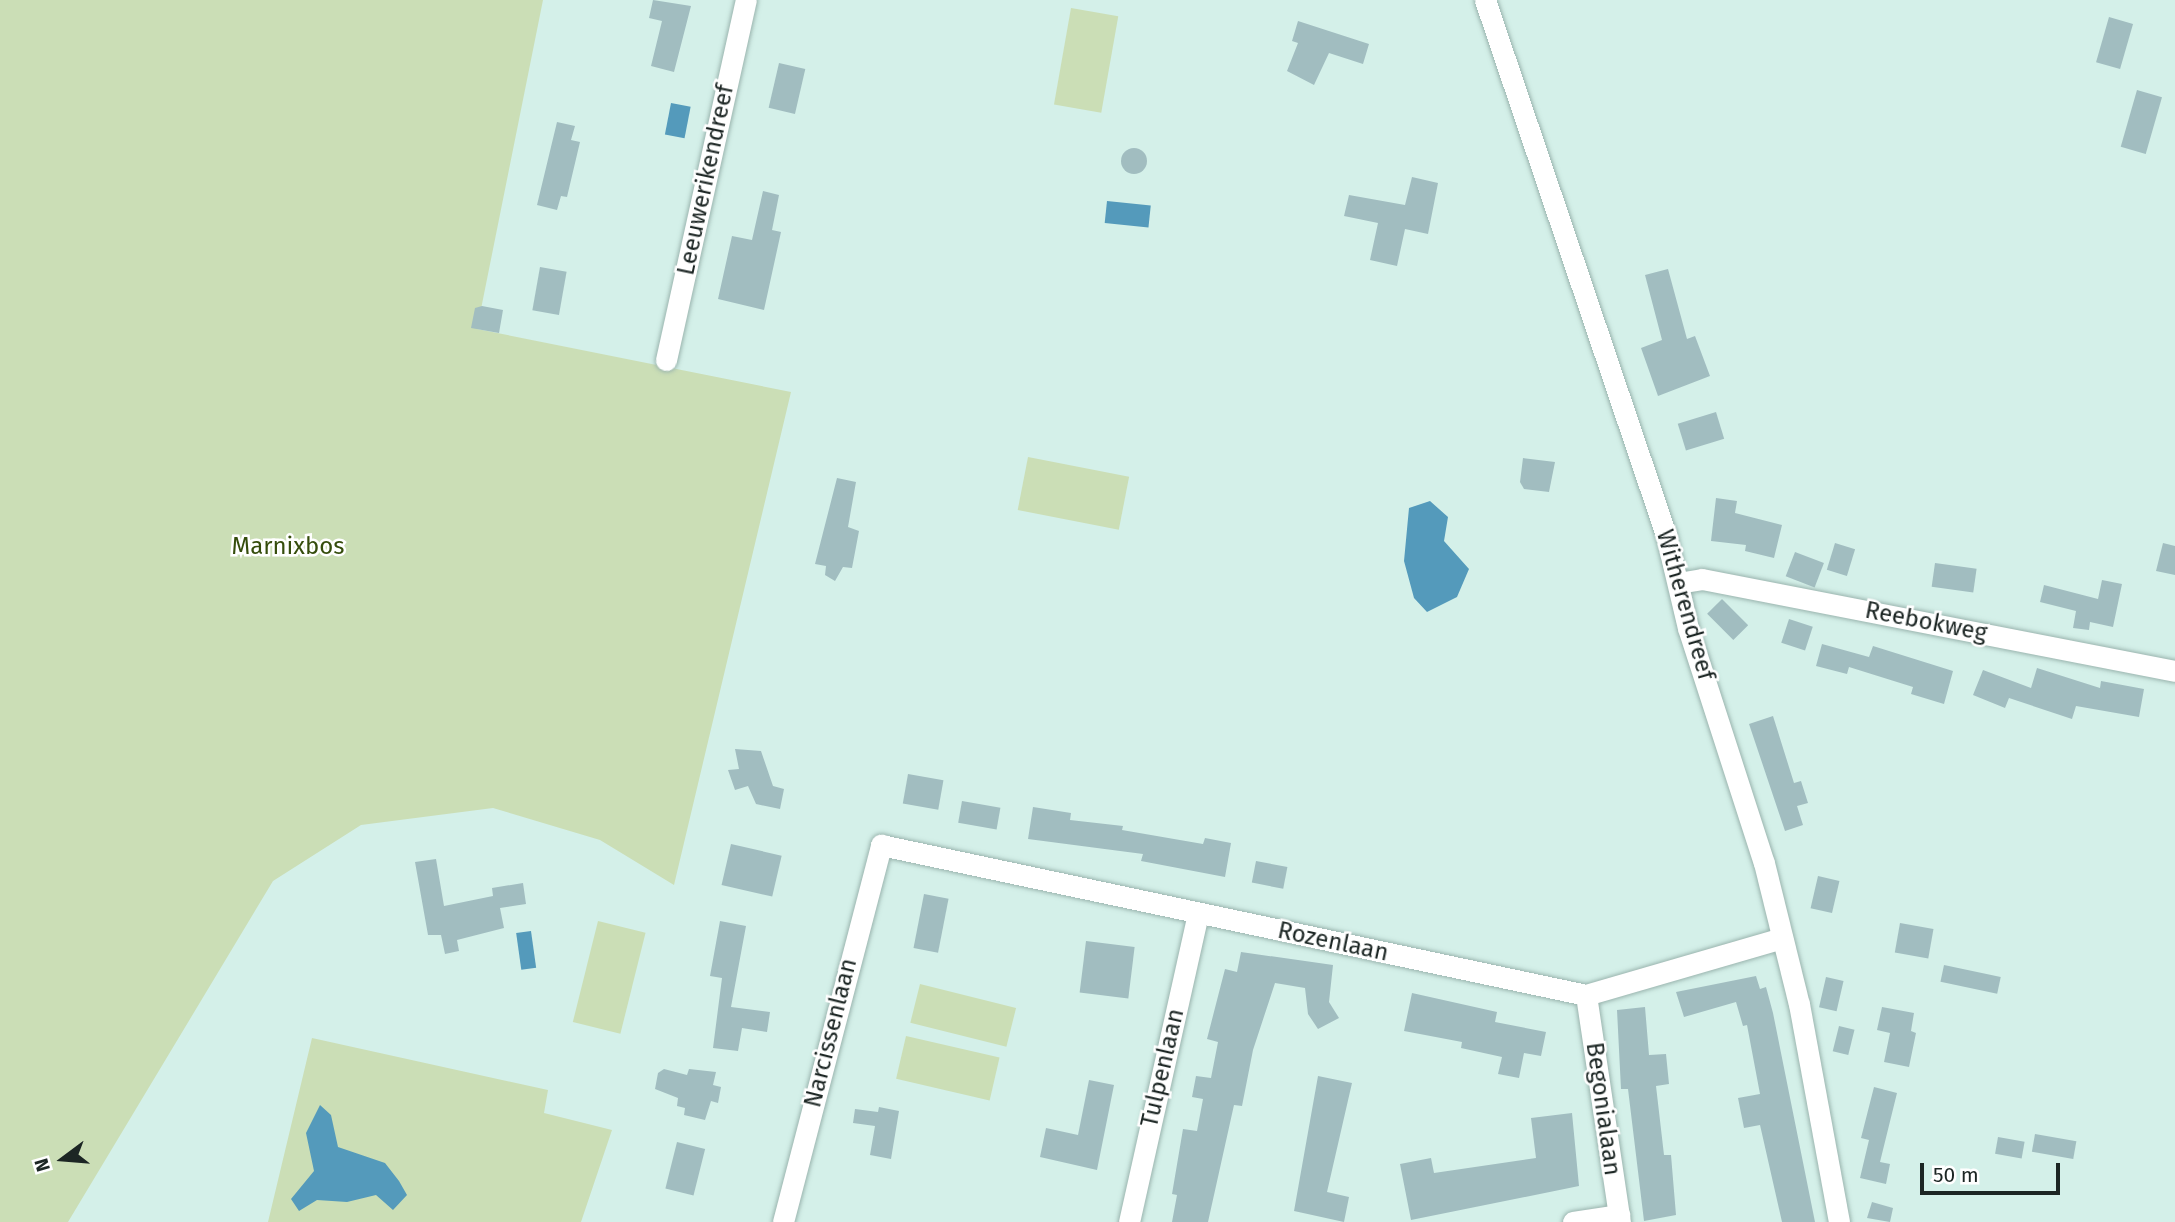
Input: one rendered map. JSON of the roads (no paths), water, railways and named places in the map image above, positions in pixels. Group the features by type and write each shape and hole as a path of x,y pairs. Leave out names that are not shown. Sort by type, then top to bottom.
{"street":[{"name":"Leeuwerikendreef","path":"666,360 746,0"},
{"name":"Witherendreef","path":"1485,0 1666,535 1678,583 1764,863 1818,1098 1839,1222"},
{"name":"Reebokweg","path":"1678,583 1702,579 2175,671"},
{"name":"Rozenlaan","path":"881,845 1586,995 1782,938"},
{"name":"Narcissenlaan","path":"783,1222 881,845"},
{"name":"Tulpenlaan","path":"1129,1222 1198,914"},
{"name":"Begonialaan","path":"1586,995 1619,1219"},
{"path":"1573,1222 1619,1219"}],"water":[{"path":"671,103 691,107 685,138 665,134"},
{"path":"1107,201 1151,206 1148,227 1105,223"},
{"path":"1430,501 1448,517 1444,541 1469,569 1457,597 1427,612 1414,598 1404,561 1409,508"},
{"path":"531,931 536,968 521,970 516,933"},
{"path":"320,1105 331,1115 338,1147 385,1163 399,1181 407,1195 393,1210 376,1195 347,1202 317,1200 299,1211 291,1199 314,1171 306,1133"}],"park label":[{"name":"Marnixbos","path":"288,547"}]}
